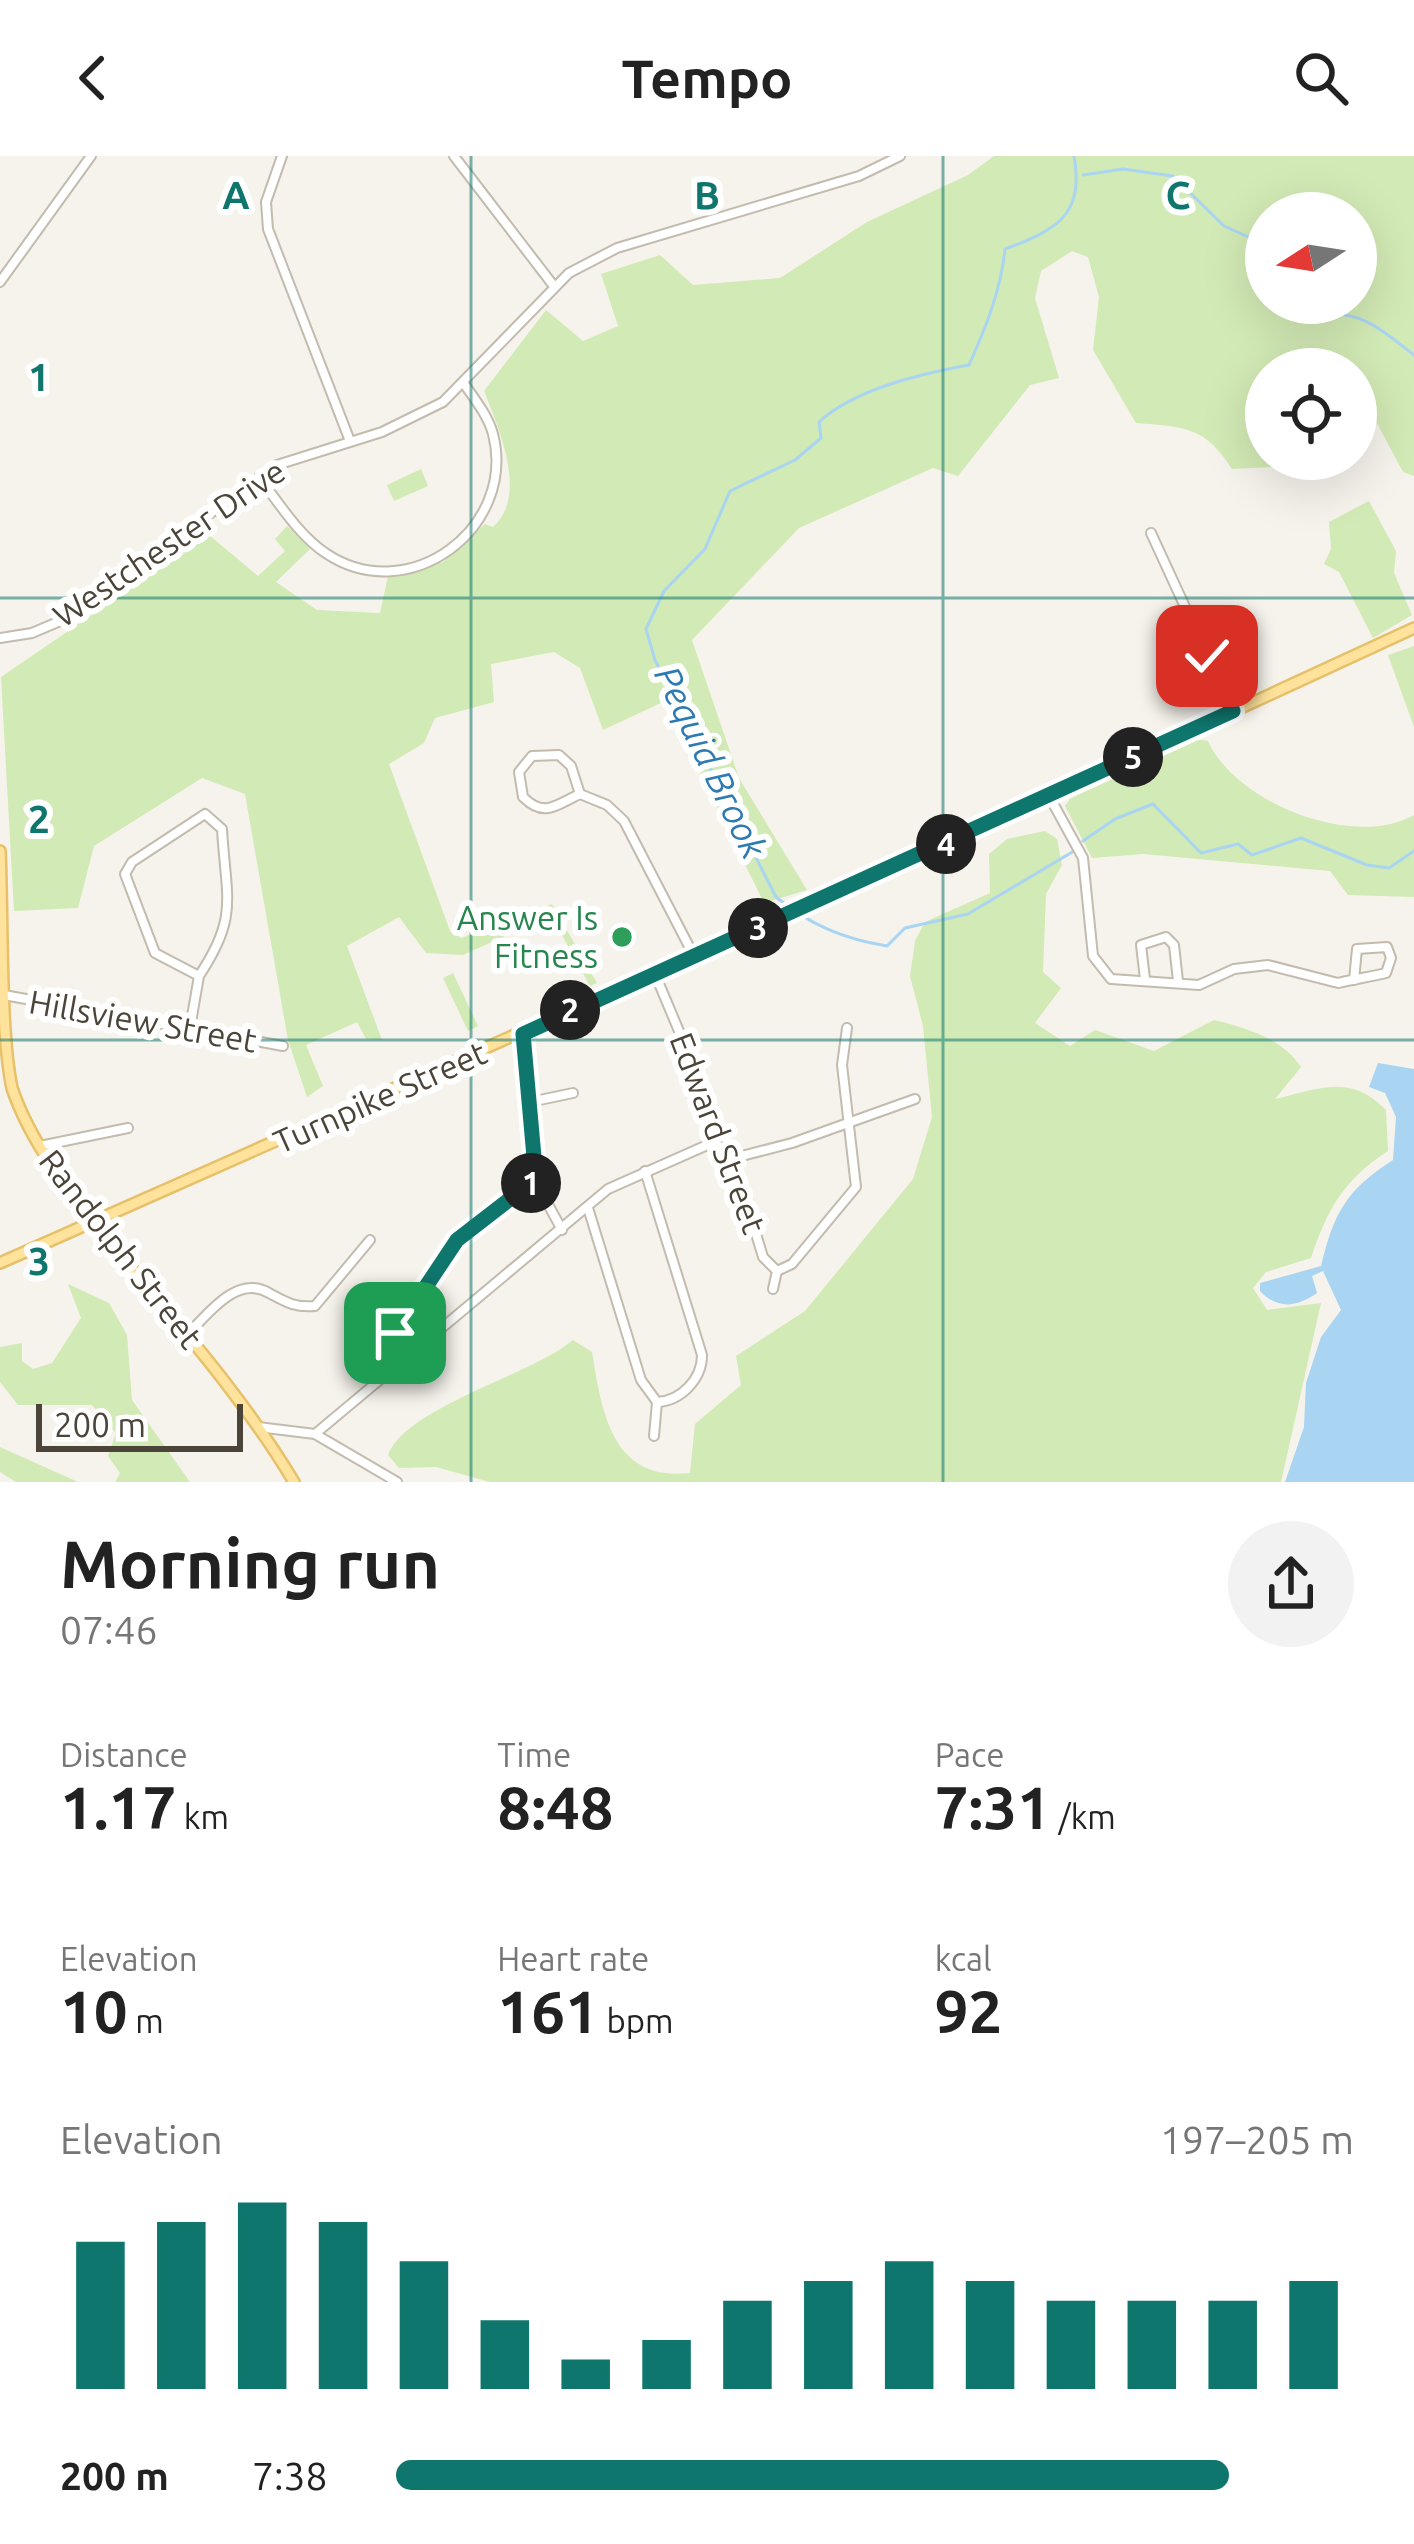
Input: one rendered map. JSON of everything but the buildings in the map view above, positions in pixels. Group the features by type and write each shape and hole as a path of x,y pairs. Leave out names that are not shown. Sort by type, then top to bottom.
{"main road":[{"name":"Turnpike Street","path":"0,1263 523,1034 1414,628"},
{"name":"Randolph Street","path":"0,851 2,1048 12,1089 40,1146 258,1426 294,1482"}],"street":[{"path":"0,282 91,156"},
{"path":"282,156 266,202 268,230 350,441"},
{"path":"454,156 553,285"},
{"name":"Westchester Drive","path":"0,638 32,633 65,619 289,460 422,414 465,386 553,285 617,248 860,176 900,156"},
{"path":"259,477 311,541 346,564 382,572 435,560 476,526 496,474 487,419 465,386"},
{"path":"1151,532 1233,711"},
{"path":"538,754 559,755 571,766 580,794 555,808 540,809 523,797 519,772 538,754"},
{"path":"580,794 608,805 624,820 694,956"},
{"path":"1049,796 1083,858 1096,964 1111,979 1199,985 1254,965 1331,983 1354,980 1386,973 1391,958 1387,947 1357,949 1354,980"},
{"path":"190,1028 199,976 219,950 228,924 222,830 206,814 132,862 125,874 154,953 199,976"},
{"path":"1145,979 1141,945 1166,937 1174,945 1178,981"},
{"name":"Edward Street","path":"655,974 689,1055 714,1142 733,1158 766,1262 777,1271 773,1289"},
{"name":"Hillsview Street","path":"4,995 283,1046"},
{"path":"777,1271 792,1264 856,1187 842,1065 847,1028"},
{"path":"523,1034 536,1179 562,1230"},
{"path":"530,1102 574,1093"},
{"path":"733,1158 915,1099"},
{"path":"40,1146 128,1129"},
{"path":"315,1434 608,1189 714,1142"},
{"path":"645,1171 702,1355 698,1375 683,1392 657,1402"},
{"path":"395,1367 399,1323 439,1263 475,1225 536,1179"},
{"path":"588,1208 641,1380 657,1402 654,1436"},
{"path":"188,1334 241,1289 261,1288 299,1308 315,1306 370,1240"},
{"path":"258,1426 315,1434 397,1482"}],"green space":[{"path":"994,156 1414,156 1414,476 1403,472 1377,423 1377,348 1245,348 1245,468 1232,469 1212,444 1192,431 1136,423 1093,350 1099,297 1088,257 1072,251 1041,271 1035,298 1059,378 1030,385 958,476 933,468 799,528 692,640 739,778 807,890 764,903 665,701 603,730 580,668 554,652 491,664 494,702 435,718 424,743 389,764 450,931 461,938 552,904 597,983 590,986 551,915 463,955 426,953 399,917 347,946 382,1040 366,1039 357,1022 306,1045 323,1086 307,1097 288,1040 245,794 202,778 94,846 78,908 14,911 1,677 209,535 258,576 285,551 275,539 287,526 310,549 276,582 317,610 380,613 388,576 443,562 485,524 493,527 504,513 510,479 484,391 546,310 583,341 618,326 601,274 660,255 693,285 780,278 867,222 968,175"},
{"path":"421,469 428,486 394,501 387,485"},
{"path":"1369,501 1396,551 1394,573 1412,615 1373,638 1339,572 1324,564 1331,549 1329,522"},
{"path":"1414,646 1414,727 1388,655"},
{"path":"1195,739 1208,741 1243,783 1298,814 1360,827 1414,815 1414,897 1348,895 1330,871 1143,854 1092,858 1065,806 1072,796"},
{"path":"1045,831 1057,839 1062,865 1046,894 1043,972 1061,988 1035,1023 1070,1046 1095,1030 1154,1051 1214,1020 1274,1041 1301,1067 1275,1099 1320,1088 1347,1088 1373,1098 1386,1110 1388,1151 1339,1197 1311,1258 1266,1272 1253,1288 1267,1310 1321,1303 1281,1482 490,1482 436,1467 399,1468 388,1455 418,1422 573,1340 592,1352 607,1419 627,1455 664,1473 690,1473 695,1424 741,1385 736,1356 805,1311 913,1179 932,1117 923,1026 910,976 915,941 925,922 990,893 989,854 1007,839"},
{"path":"453,973 478,1026 468,1031 443,978"},
{"path":"68,1284 109,1303 127,1335 132,1400 190,1482 115,1482 120,1473 108,1456 116,1433 92,1405 18,1405 0,1382 0,1347 22,1343 22,1361 33,1369 52,1363 81,1318"},
{"path":"0,1447 78,1482 16,1482 0,1472"}],"water":[{"path":"1378,1063 1414,1069 1414,1482 1285,1482 1304,1427 1306,1383 1321,1337 1341,1310 1323,1271 1312,1276 1317,1293 1295,1304 1274,1301 1260,1291 1260,1283 1321,1266 1344,1204 1393,1160 1396,1117 1385,1093 1369,1087"}],"waterway":[{"name":"Pequid Brook","path":"1074,156 1075,192 1063,217 1039,235 1005,249 992,308 969,365 909,378 851,400 819,422 821,438 795,460 730,491 705,549 664,591 646,629 655,660 776,897 815,923 887,946 905,928 968,914 1074,851"},
{"path":"1083,175 1123,169 1173,176 1224,226 1245,236"},
{"path":"1370,324 1414,355"},
{"name":"Pequid Brook","path":"1083,841 1115,819 1153,804 1201,853 1238,844 1252,855 1301,838 1367,865 1389,868 1414,851"}],"place":[{"name":"Answer Is Fitness","path":"622,937"}],"route":[{"path":"395,1333 457,1240 536,1179 523,1034 1233,711 1207,656"}]}
